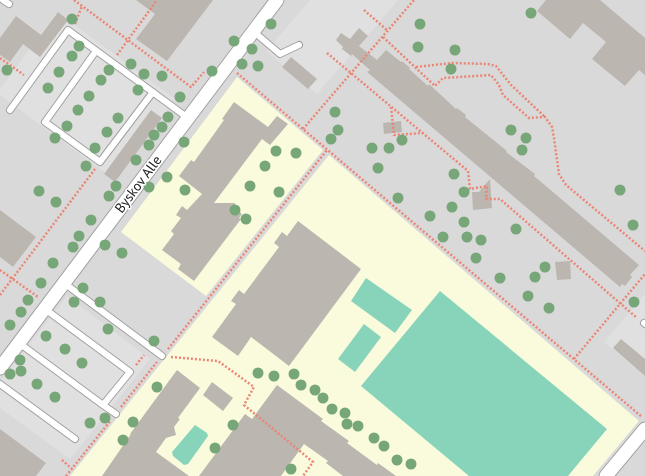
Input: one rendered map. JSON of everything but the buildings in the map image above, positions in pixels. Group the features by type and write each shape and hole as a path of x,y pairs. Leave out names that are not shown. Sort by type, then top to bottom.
{"street":[{"name":"Byskov Alle","path":"0,368 277,0"},
{"path":"606,476 645,429"}],"lane":[{"path":"3,0 9,4"},
{"path":"10,110 68,30 188,118"},
{"path":"253,32 280,54 298,45"},
{"path":"96,51 45,122 100,162 153,92"},
{"path":"64,282 162,356"},
{"path":"46,306 130,372 103,405"},
{"path":"18,343 116,414"},
{"path":"0,384 75,439"}],"path":[{"path":"74,0 191,87 207,69"},
{"path":"112,62 157,0"},
{"path":"304,130 414,0"},
{"path":"70,32 78,20 82,6"},
{"path":"364,10 388,31"},
{"path":"383,38 416,66 435,86 443,78 491,75 499,85 503,95 529,118 545,117"},
{"path":"327,53 468,171 470,189 487,186 486,198 500,199 644,324"},
{"path":"0,58 30,81"},
{"path":"416,66 452,63 488,64 496,66 511,85 545,117 552,127 559,174 566,185 645,251"},
{"path":"228,65 645,420"},
{"path":"391,107 394,135 423,133"},
{"path":"162,356 327,150"},
{"path":"0,295 100,162"},
{"path":"0,270 46,306"},
{"path":"574,359 645,274"},
{"path":"130,372 151,347"},
{"path":"162,356 218,361 254,387 244,405 313,462 304,476"},
{"path":"62,460 72,468"}],"shaded area":[{"path":"0,0 645,0 645,476 0,476"},
{"path":"310,0 398,0 317,94 266,51"},
{"path":"57,12 175,99 115,180 0,95 0,89"},
{"path":"237,77 323,150 206,296 121,232"},
{"path":"329,155 639,421 593,476 70,476"},
{"path":"645,294 645,376 604,342"},
{"path":"67,296 150,359 70,459 0,408 0,382"}],"green space":[{"path":"366,278 412,310 395,333 351,301"},
{"path":"440,291 607,429 568,476 469,476 361,386"},
{"path":"364,324 381,337 355,372 338,359"},
{"path":"195,425 207,433 208,436 188,464 184,465 173,456 172,452"}]}
